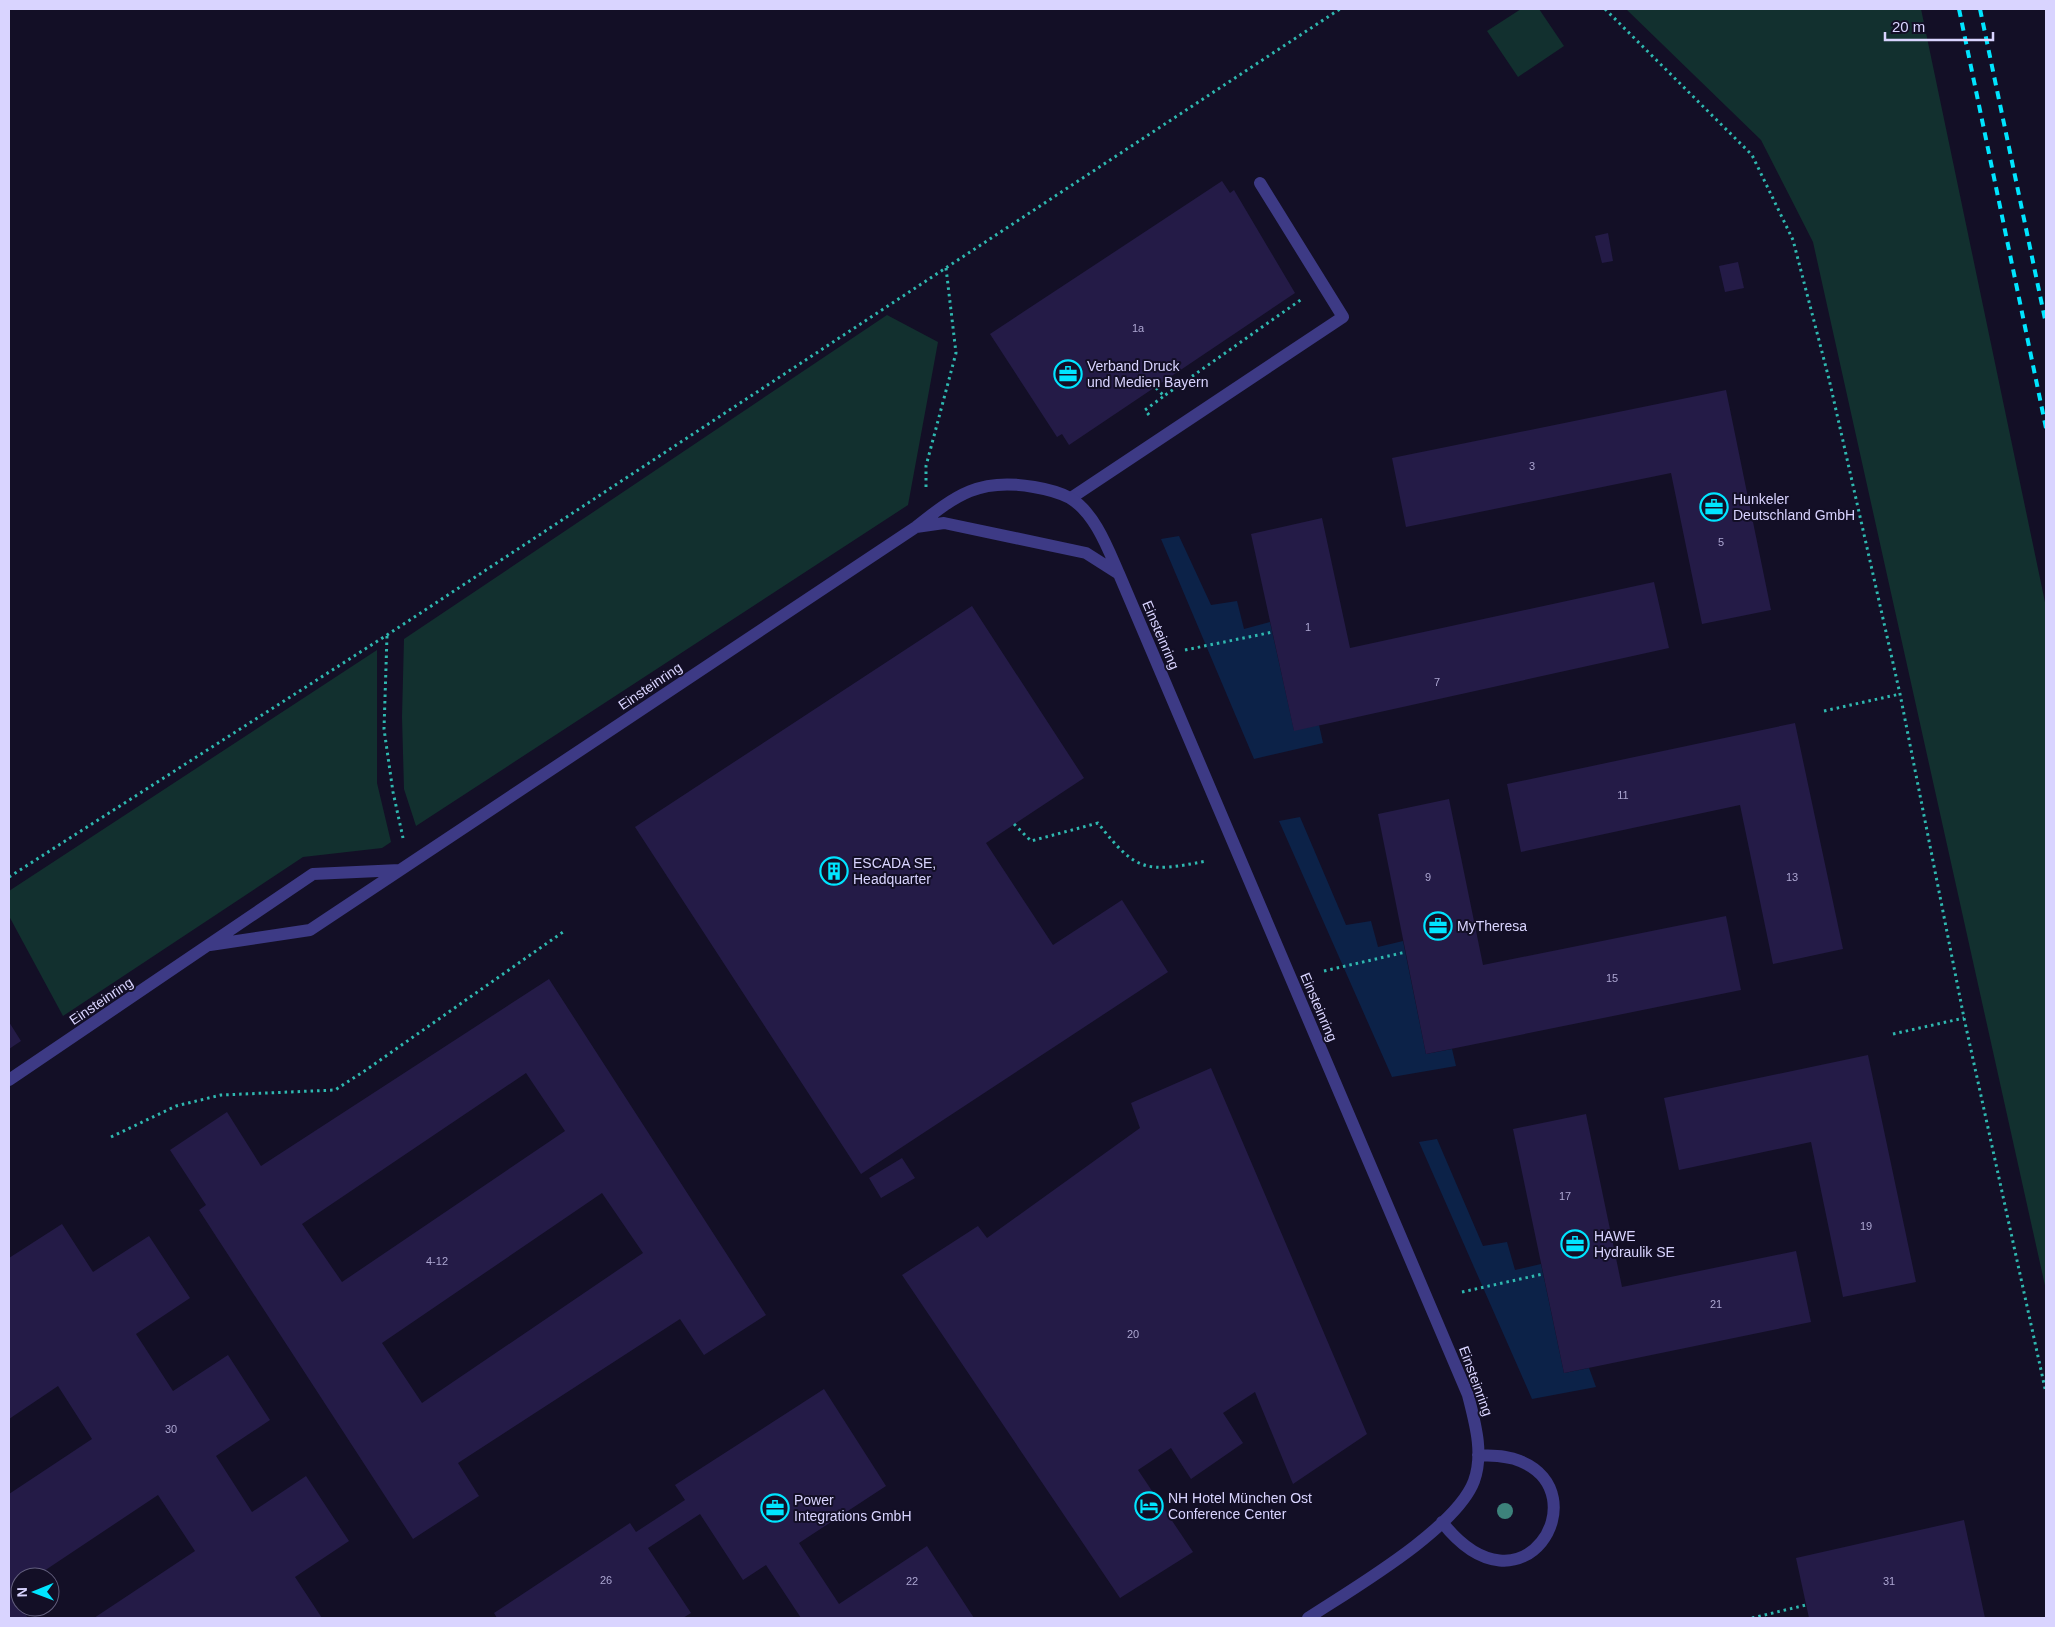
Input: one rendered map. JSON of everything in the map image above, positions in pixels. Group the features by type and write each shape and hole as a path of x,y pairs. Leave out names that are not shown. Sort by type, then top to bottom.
{"street":[{"path":"1071,498 1343,317 1260,183"},
{"name":"Einsteinring","path":"210,946 310,930 916,527 942,505 964,493 988,484 1022,485 1052,490 1071,498 1087,514 1103,539 1119,574 1468,1395 1477,1428 1478,1455 1474,1481 1462,1500 1442,1522 1399,1558 1308,1618"},
{"name":"Einsteinring","path":"916,527 944,523 1086,553 1119,574"},
{"name":"Einsteinring","path":"9,1080 210,946 313,874 404,867"},
{"path":"1442,1522 1456,1539 1470,1550 1481,1557 1495,1561 1509,1561 1522,1557 1534,1550 1550,1528 1554,1514 1553,1500 1549,1487 1542,1476 1519,1460 1478,1455"}],"path":[{"path":"9,877 387,635 1340,9"},
{"path":"1605,9 1752,155 1793,240 1829,379 1900,694 1964,1018 2046,1393"},
{"path":"927,518 926,466 956,353 946,268"},
{"path":"1146,410 1323,285"},
{"path":"1156,388 1164,396"},
{"path":"1185,650 1272,632"},
{"path":"387,635 384,729 404,867"},
{"path":"1824,711 1900,694"},
{"path":"1014,824 1031,841 1098,823 1120,851 1144,867 1176,867 1206,861"},
{"path":"111,1138 176,1106 220,1095 335,1090 563,932"},
{"path":"1324,971 1406,952"},
{"path":"1893,1034 1964,1018"},
{"path":"1462,1292 1543,1274"},
{"path":"1752,1618 1806,1605"}],"green space":[{"path":"1521,9 1539,9 1564,46 1518,77 1487,31"},
{"path":"1626,9 1921,9 2046,607 2046,1290 1813,242 1761,140"},
{"path":"887,315 938,342 908,505 416,826 404,789 402,717 404,639"},
{"path":"377,650 377,783 391,842 382,848 303,857 63,1016 9,916 9,891"}],"water":[{"path":"1179,536 1211,605 1237,601 1244,629 1270,622 1294,730 1319,725 1323,743 1254,759 1161,539"},
{"path":"1300,817 1346,925 1371,921 1378,947 1403,941 1426,1054 1452,1049 1456,1066 1392,1077 1279,821"},
{"path":"1437,1139 1483,1246 1507,1242 1515,1270 1541,1264 1564,1373 1589,1368 1596,1387 1532,1399 1419,1142"}],"building":[{"path":"1222,181 1230,193 1234,190 1295,293 1069,445 1062,434 1057,437 990,334"},
{"path":"1608,233 1613,261 1602,263 1595,236"},
{"path":"1738,262 1744,288 1725,292 1719,266"},
{"path":"1726,390 1771,610 1702,624 1671,473 1406,527 1392,458"},
{"path":"1322,518 1350,648 1654,582 1669,648 1294,731 1251,534"},
{"name":"ESCADA SE, Headquarter","path":"972,606 1084,778 986,843 1053,945 1122,900 1168,972 861,1174 635,827"},
{"path":"1795,723 1843,949 1773,964 1740,805 1521,852 1507,784"},
{"path":"1449,799 1483,965 1726,916 1741,990 1426,1054 1378,814"},
{"path":"549,979 766,1315 704,1355 680,1319 458,1463 479,1496 413,1539 199,1210 206,1205 170,1150 227,1112 261,1166","holes":["526,1073 565,1131 342,1282 302,1224","602,1193 643,1253 422,1403 382,1343"]},
{"path":"9,1022 21,1041 9,1049"},
{"path":"1868,1055 1916,1282 1843,1297 1811,1142 1679,1170 1664,1098"},
{"path":"1211,1068 1367,1434 1293,1484 1255,1392 1223,1413 1243,1443 1191,1479 1171,1448 1138,1470 1193,1552 1120,1598 902,1275 978,1226 987,1238 1140,1128 1131,1103"},
{"path":"1586,1114 1622,1287 1796,1251 1811,1322 1564,1373 1513,1129"},
{"path":"902,1158 915,1178 881,1198 869,1178"},
{"path":"62,1224 93,1272 149,1236 190,1298 136,1334 173,1391 228,1355 270,1420 216,1456 252,1512 306,1476 349,1541 295,1577 322,1618 94,1618 195,1551 158,1495 50,1567 10,1567 10,1617 28,1618 9,1618 9,1494 92,1439 58,1386 9,1419 9,1258"},
{"path":"824,1389 886,1486 799,1543 839,1604 927,1546 974,1618 801,1618 766,1565 743,1580 700,1514 648,1548 691,1613 683,1618 497,1618 494,1613 630,1523 636,1532 685,1500 675,1485"},
{"path":"1964,1520 1985,1618 1809,1618 1796,1558"}],"railway":[{"path":"1959,9 2046,428"},
{"path":"1980,9 2046,324"}],"place":[{"name":"Verband Druck und Medien Bayern","path":"1068,374"},
{"name":"Hunkeler Deutschland GmbH","path":"1714,507"},
{"name":"ESCADA SE, Headquarter","path":"834,871"},
{"name":"MyTheresa","path":"1438,926"},
{"name":"HAWE Hydraulik SE","path":"1575,1244"},
{"name":"NH Hotel München Ost Conference Center","path":"1149,1506"},
{"name":"Power Integrations GmbH","path":"775,1508"}]}
